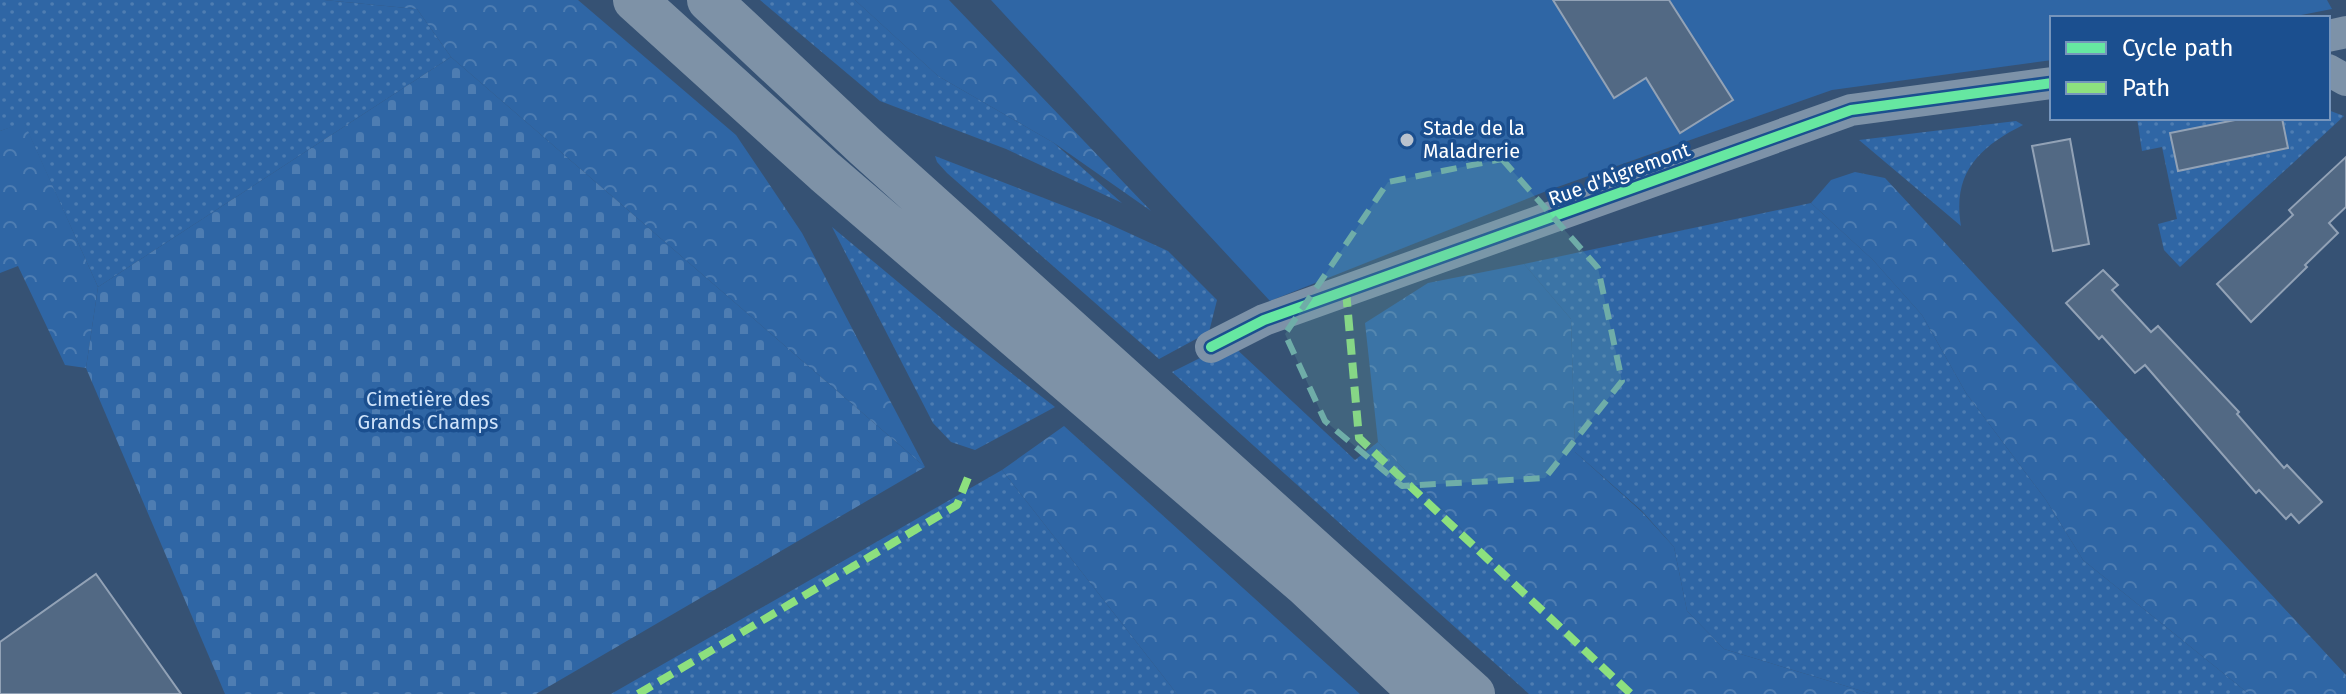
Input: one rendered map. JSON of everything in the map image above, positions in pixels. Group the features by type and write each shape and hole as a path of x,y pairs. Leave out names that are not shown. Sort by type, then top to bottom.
{"highway":[{"path":"623,0 710,67"},
{"path":"635,0 825,172 1305,584 1422,694"},
{"path":"706,0 1473,694"}],"street":[{"name":"Rue d'Aigremont","path":"1211,347 1264,320 1851,110 2050,83"}],"highlighted area":[{"path":"1502,159 1598,268 1622,381 1545,478 1402,486 1325,421 1285,334 1388,182"}],"green space":[{"path":"0,0 324,0 417,9 451,57 98,287 24,123 0,131"},
{"path":"324,0 578,0 736,135 802,233 925,467 451,57 417,9"},
{"path":"760,0 855,0 938,76 1054,143 1122,203 1006,149 880,101"},
{"path":"855,0 949,0 1151,211 1054,143 938,76"},
{"name":"Stade de la Maladrerie","path":"991,0 2327,0 2332,9 2296,16 2050,16 2050,60 1832,90 1549,190 1270,301"},
{"name":"Cimetière des Grands Champs","path":"451,57 925,467 536,694 225,694 86,368 98,287"},
{"path":"2330,111 2344,116 2180,267 2164,250 2158,224 2177,219 2162,147 2142,151 2137,120 2235,120 2170,133 2178,171 2288,149 2282,120 2330,120"},
{"path":"2016,121 2023,125 1993,143 1972,164 1965,177 1959,207 1961,226 1859,140"},
{"path":"24,122 98,287 86,368 65,365 18,266 0,273 0,131"},
{"path":"935,156 1098,219 1168,251 1217,300 1209,332 1159,359 947,173"},
{"path":"1855,172 1885,178 2346,675 2346,694 2249,694 2083,560 2046,500 1966,393 1922,315 1873,260 1811,203 1831,180"},
{"path":"1811,203 1873,260 1922,315 1966,393 2046,500 2083,560 2249,694 1872,694 1724,649 1687,611 1674,547 1642,511 1575,452 1571,319 1524,264"},
{"path":"832,227 952,327 1055,407 975,450 951,442 933,423"},
{"path":"1524,264 1571,319 1575,452 1642,512 1674,547 1687,611 1724,649 1872,694 1631,694 1519,589 1378,442 1365,323 1428,283"},
{"path":"1230,343 1355,460 1378,442 1519,589 1633,694 1529,694 1172,372"},
{"path":"1064,426 1360,694 1177,694 1002,470"},
{"path":"1002,470 1177,694 611,694"}],"building":[{"path":"1553,0 1669,0 1733,100 1680,133 1646,78 1614,98"},
{"path":"2235,120 2282,120 2288,148 2178,171 2170,133"},
{"path":"2070,139 2089,244 2053,251 2032,146"},
{"path":"2346,157 2346,207 2329,223 2338,233 2251,322 2217,284 2293,215 2289,210"},
{"path":"2103,270 2118,285 2112,290 2151,332 2158,326 2239,412 2237,414 2284,468 2287,465 2322,502 2299,523 2291,514 2286,519 2259,490 2256,493 2145,365 2135,373 2102,336 2099,339 2066,303"},
{"path":"96,574 181,694 0,694 0,642"}],"marked path":[{"path":"1346,291 1359,438 1631,694"},
{"path":"638,694 957,505 969,475"}],"cycle path":[{"path":"1211,347 1264,320 1851,110 2050,83"}],"place":[{"name":"Stade de la Maladrerie","path":"1407,140"}]}
